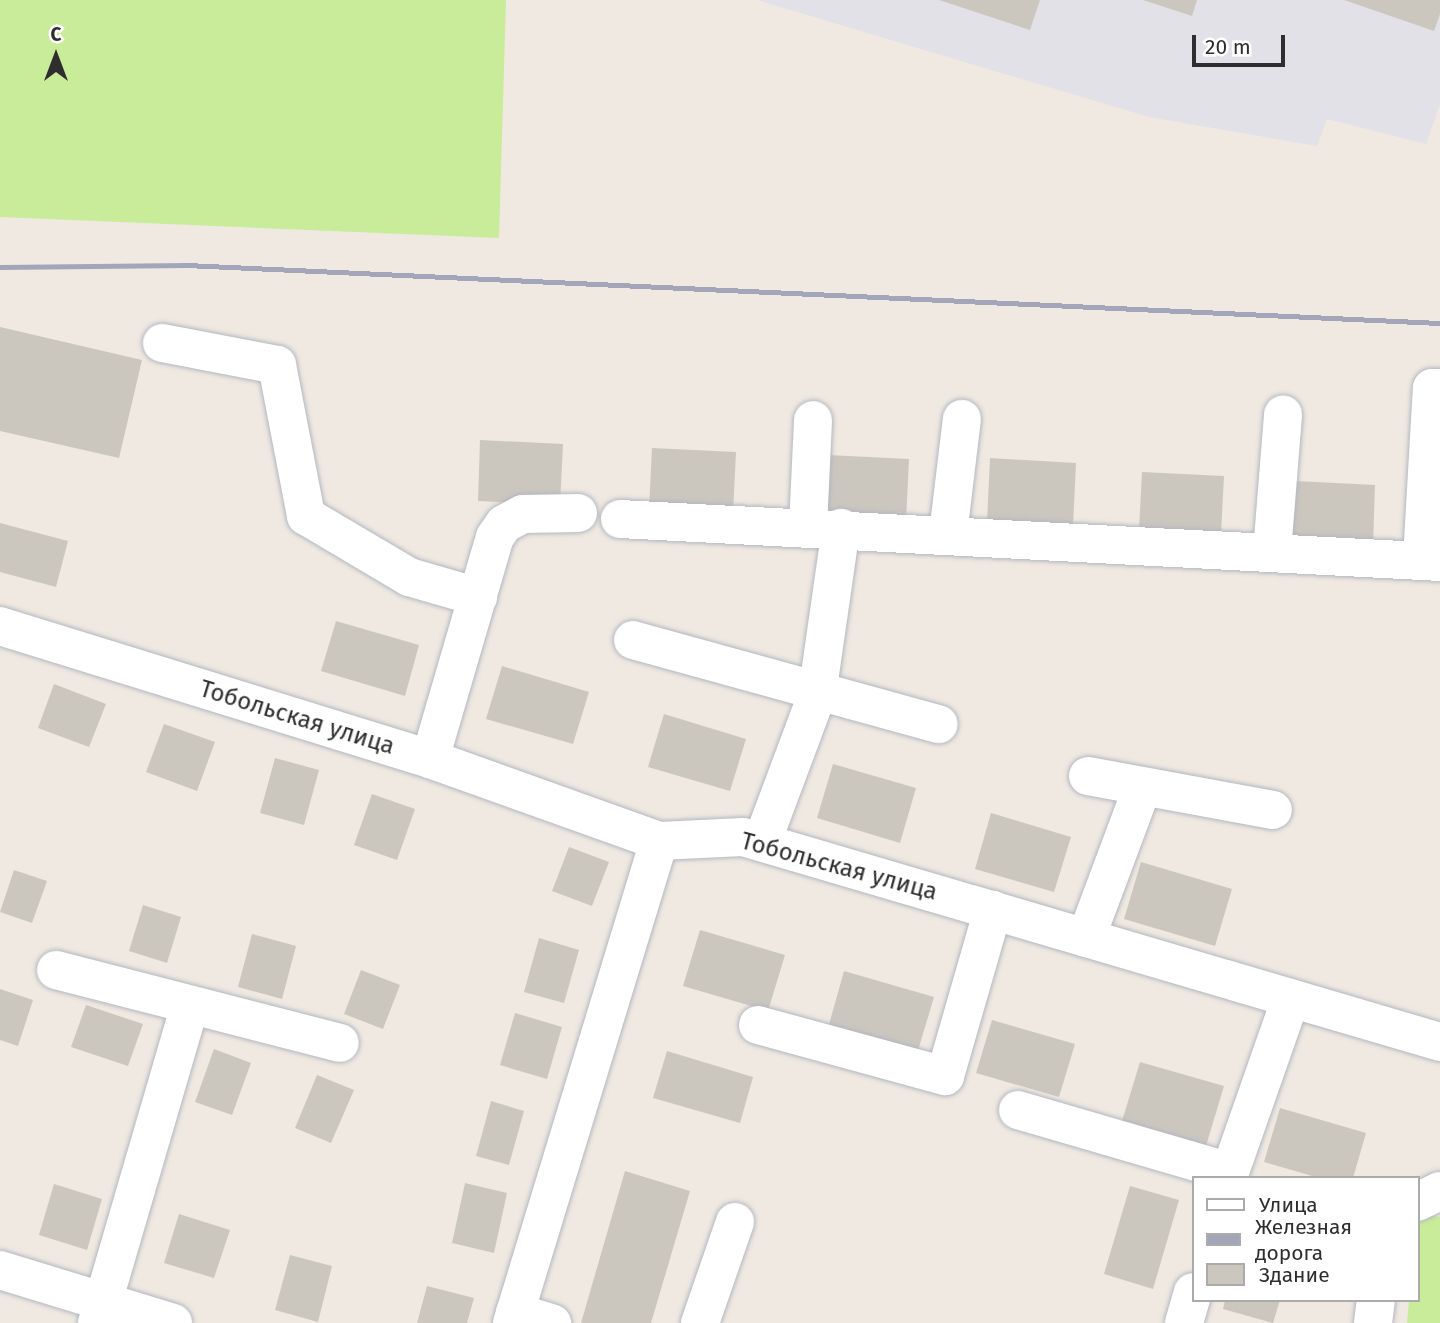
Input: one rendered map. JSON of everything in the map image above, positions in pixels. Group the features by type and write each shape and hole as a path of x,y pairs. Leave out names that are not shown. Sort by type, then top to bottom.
{"street":[{"path":"162,343 277,365 306,516 409,577 478,597"},
{"path":"620,519 1431,561 1432,388 1440,388"},
{"path":"1272,552 1283,414"},
{"path":"762,842 817,695 825,528 813,419"},
{"path":"948,534 962,419"},
{"path":"430,760 495,537 504,524 523,514 578,513"},
{"name":"Тобольская улица","path":"0,626 430,760 659,841 743,837 1440,1042"},
{"path":"633,640 939,724"},
{"path":"1088,776 1142,789 1273,810"},
{"path":"1086,938 1142,789"},
{"path":"552,1323 514,1318 659,841"},
{"path":"758,1025 945,1076 993,910"},
{"path":"55,970 340,1043"},
{"path":"1018,1110 1229,1175 1291,998"},
{"path":"100,1313 190,1005"},
{"path":"1419,1201 1440,1191"},
{"path":"700,1323 735,1222"},
{"path":"0,1270 100,1313 173,1323"},
{"path":"1184,1323 1192,1295"},
{"path":"1373,1323 1376,1302"}],"shaded area":[{"path":"757,0 1440,0 1440,104 1426,144 1327,119 1317,146 1149,117"}],"green space":[{"path":"0,0 506,0 499,238 0,217"},
{"path":"1419,1214 1440,1217 1440,1323 1407,1323 1409,1302 1419,1302"}],"building":[{"path":"939,0 1040,0 1030,30"},
{"path":"1143,0 1197,0 1192,16"},
{"path":"1344,0 1440,0 1440,14 1434,31"},
{"path":"0,327 142,360 119,458 0,431"},
{"path":"480,440 563,444 560,505 478,501"},
{"path":"652,448 736,452 733,513 649,509"},
{"path":"828,455 909,459 906,522 824,518"},
{"path":"990,458 1076,463 1073,526 987,522"},
{"path":"1142,472 1224,476 1221,534 1139,530"},
{"path":"1296,481 1375,485 1373,544 1292,540"},
{"path":"0,523 68,541 56,587 0,572"},
{"path":"336,621 419,645 405,696 321,671"},
{"path":"502,666 589,692 573,744 486,719"},
{"path":"54,684 106,704 89,747 38,728"},
{"path":"664,714 746,739 730,791 648,767"},
{"path":"164,724 215,742 197,791 146,772"},
{"path":"275,758 319,770 304,825 260,813"},
{"path":"833,764 916,788 900,843 817,818"},
{"path":"372,794 415,809 397,860 354,845"},
{"path":"991,813 1071,837 1054,892 975,869"},
{"path":"569,847 609,862 592,906 552,891"},
{"path":"1141,862 1232,889 1215,946 1124,919"},
{"path":"14,870 47,881 32,923 0,912"},
{"path":"143,905 181,917 167,963 129,951"},
{"path":"700,930 785,955 768,1011 683,986"},
{"path":"252,934 296,946 282,999 238,987"},
{"path":"539,938 579,950 564,1003 524,992"},
{"path":"361,970 400,985 383,1029 344,1014"},
{"path":"844,971 934,997 917,1054 828,1028"},
{"path":"0,989 33,1000 18,1046 0,1040"},
{"path":"86,1005 143,1024 128,1066 71,1047"},
{"path":"515,1013 562,1027 547,1079 500,1065"},
{"path":"992,1020 1075,1044 1059,1097 976,1073"},
{"path":"214,1049 251,1063 232,1115 195,1102"},
{"path":"667,1051 753,1077 740,1123 653,1098"},
{"path":"1140,1062 1224,1086 1206,1146 1122,1121"},
{"path":"317,1075 354,1090 331,1143 295,1128"},
{"path":"491,1101 524,1111 509,1165 476,1156"},
{"path":"1280,1108 1366,1133 1354,1176 1312,1176 1264,1162"},
{"path":"625,1171 690,1191 651,1323 581,1323"},
{"path":"465,1183 507,1193 494,1253 452,1243"},
{"path":"54,1184 102,1199 87,1250 39,1235"},
{"path":"1130,1186 1179,1200 1153,1289 1104,1274"},
{"path":"179,1214 230,1230 214,1278 164,1263"},
{"path":"290,1255 332,1266 318,1322 275,1310"},
{"path":"427,1286 474,1298 467,1323 417,1323"},
{"path":"1225,1302 1279,1302 1273,1323 1223,1309"}],"railway":[{"path":"0,267 186,265 1440,323"}]}
